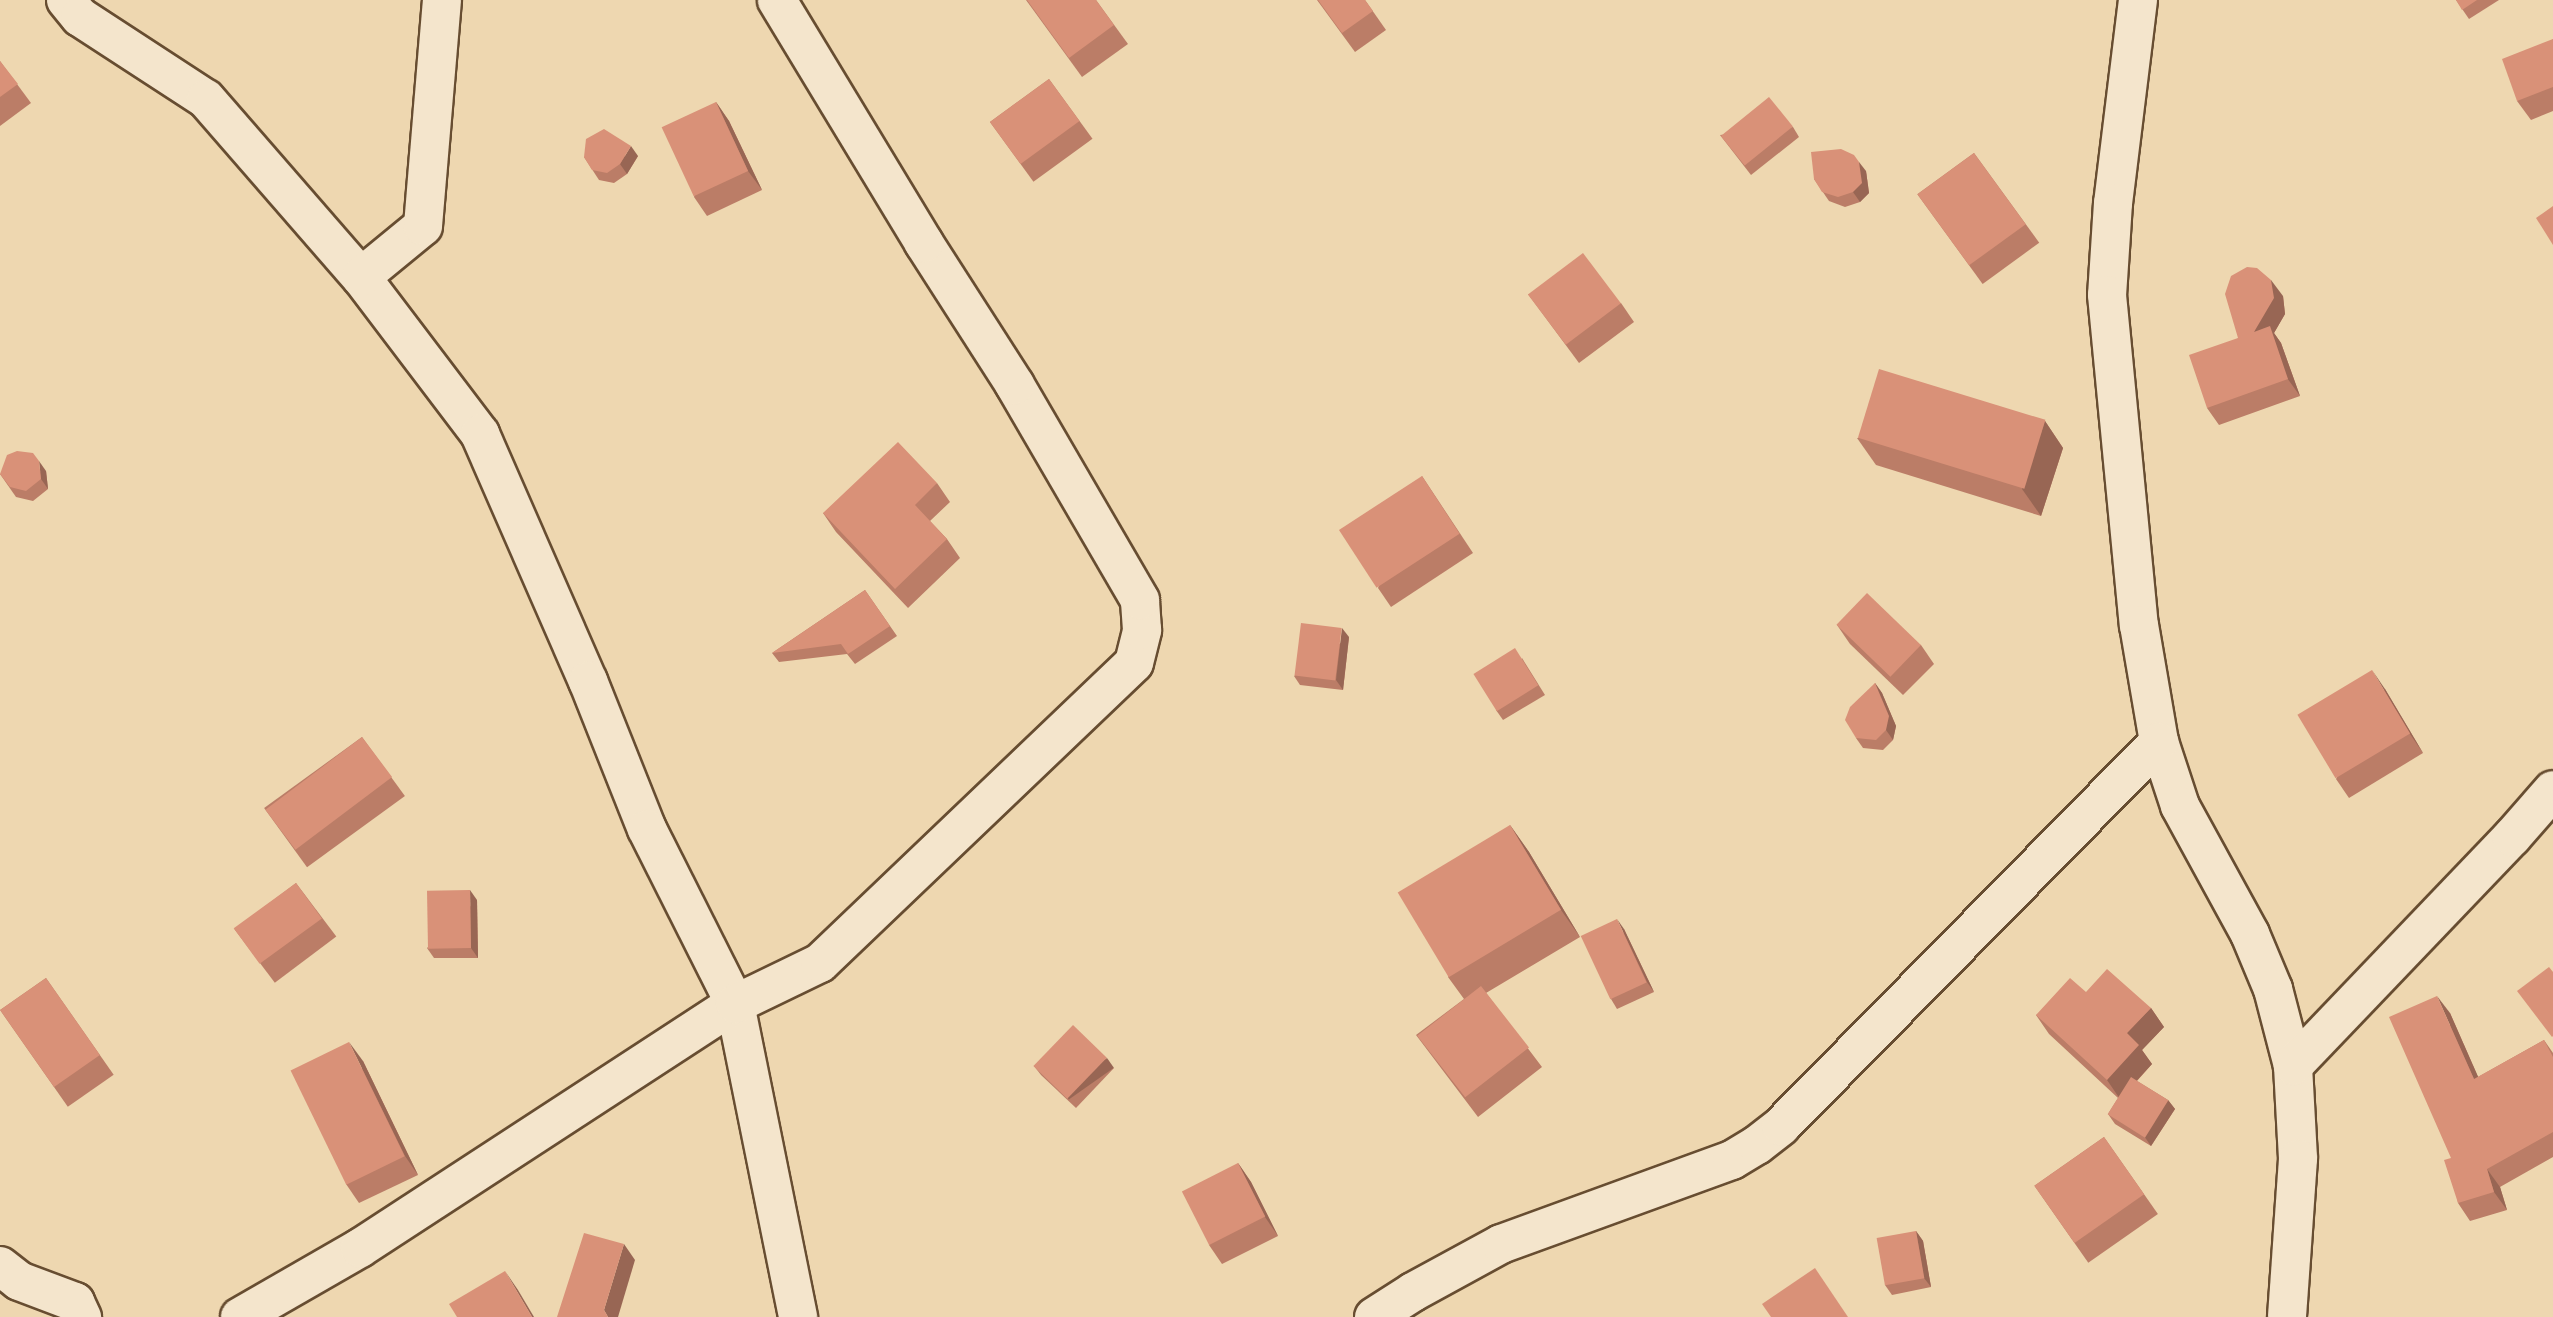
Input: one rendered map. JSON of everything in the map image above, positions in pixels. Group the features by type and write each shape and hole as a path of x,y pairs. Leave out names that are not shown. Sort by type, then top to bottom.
{"street":[{"path":"66,0 80,17 206,99 361,277 480,434 588,681 647,829 735,1004 798,1317"},
{"path":"361,277 423,226 442,0"},
{"path":"240,1317 360,1248 735,1004 820,963 1134,663 1142,630 1140,600 1015,384 924,243 777,0"},
{"path":"2138,0 2113,203 2107,295 2139,625 2159,741 2180,806 2250,934 2264,967 2293,1066 2298,1159 2287,1317"},
{"path":"1374,1317 1413,1292 1502,1244 1732,1160 1757,1145 1781,1126 2159,741"},
{"path":"2293,1066 2512,837 2553,790"},
{"path":"0,1266 19,1281 75,1302 82,1317"}],"building":[{"path":"1027,0 1096,0 1114,25 1069,58"},
{"path":"1318,0 1365,0 1373,11 1342,33"},
{"path":"2456,0 2477,0 2462,10"},
{"path":"2553,39 2553,87 2517,101 2502,59"},
{"path":"0,61 18,84 0,97"},
{"path":"1049,79 1080,121 1021,164 990,122"},
{"path":"1769,97 1793,127 1745,166 1721,136"},
{"path":"716,102 748,171 694,196 662,127"},
{"path":"604,129 631,146 620,164 607,173 592,170 584,157 586,139"},
{"path":"1841,149 1854,155 1859,162 1862,183 1853,192 1838,197 1822,192 1814,179 1811,152"},
{"path":"1974,153 2026,224 1969,265 1917,194"},
{"path":"2553,206 2553,245 2536,218"},
{"path":"1583,253 1621,303 1566,345 1528,295"},
{"path":"2247,267 2257,268 2271,280 2274,298 2254,332 2270,326 2288,379 2207,408 2189,355 2238,338 2225,294 2231,276"},
{"path":"1879,369 2045,420 2024,489 1858,438"},
{"path":"898,442 937,483 915,505 947,539 895,589 823,513"},
{"path":"17,451 33,453 39,461 41,479 26,491 10,487 0,474 7,455"},
{"path":"1422,476 1460,534 1377,588 1339,530"},
{"path":"865,590 890,626 848,654 841,644 772,653"},
{"path":"1867,593 1921,645 1890,677 1836,625"},
{"path":"1301,623 1342,628 1335,681 1295,676"},
{"path":"1515,648 1538,685 1497,711 1473,674"},
{"path":"2372,670 2410,733 2336,778 2297,715"},
{"path":"1875,683 1889,716 1886,730 1876,740 1856,738 1845,720 1850,707"},
{"path":"362,737 392,777 295,850 265,810"},
{"path":"1510,825 1561,910 1449,977 1398,892"},
{"path":"296,883 322,919 260,964 234,928"},
{"path":"470,890 471,948 428,949 427,891"},
{"path":"1617,919 1647,982 1610,999 1581,936"},
{"path":"2549,967 2553,972 2552,1037 2517,991"},
{"path":"2107,969 2151,1008 2127,1033 2139,1045 2107,1080 2036,1015 2070,978 2086,992"},
{"path":"46,978 100,1055 54,1087 0,1010"},
{"path":"1481,986 1529,1047 1465,1097 1417,1036"},
{"path":"2437,996 2474,1079 2544,1040 2553,1057 2553,1132 2487,1169 2494,1192 2458,1203 2444,1160 2451,1158 2389,1017"},
{"path":"1073,1025 1107,1058 1067,1099 1033,1066"},
{"path":"349,1042 405,1156 346,1185 291,1070"},
{"path":"2131,1077 2168,1100 2145,1138 2108,1114"},
{"path":"2104,1137 2144,1194 2075,1243 2034,1186"},
{"path":"1238,1163 1265,1216 1209,1245 1182,1192"},
{"path":"1916,1231 1924,1278 1885,1285 1877,1238"},
{"path":"584,1233 624,1244 604,1310 608,1317 557,1317"},
{"path":"1815,1268 1848,1317 1771,1317 1762,1304"},
{"path":"505,1271 532,1317 457,1317 449,1304"}]}
